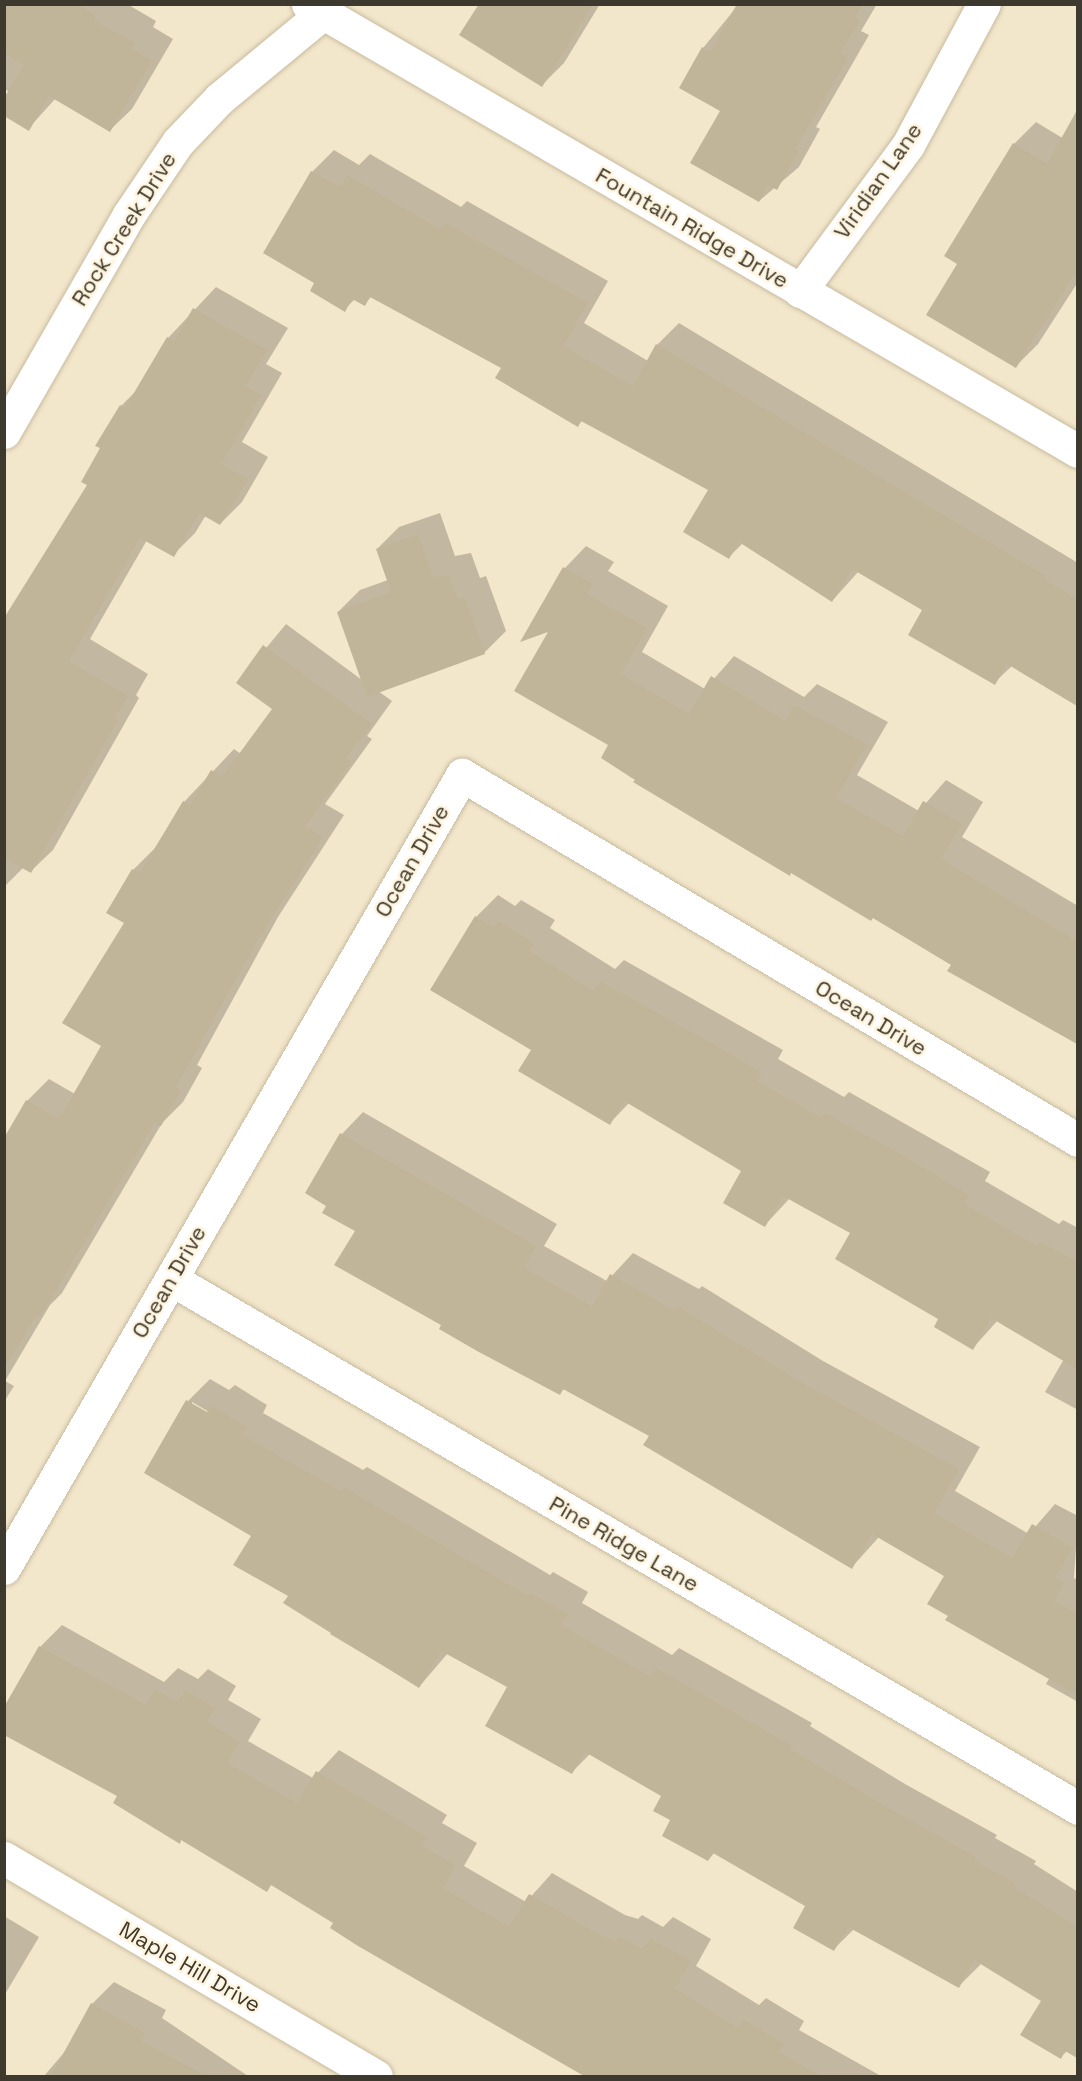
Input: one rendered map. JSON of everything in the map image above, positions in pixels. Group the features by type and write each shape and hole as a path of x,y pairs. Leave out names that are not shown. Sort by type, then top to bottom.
{"street":[{"name":"Viridian Lane","path":"800,291 908,145 984,4"},
{"name":"Fountain Ridge Drive","path":"320,7 800,291 1077,451"},
{"name":"Rock Creek Drive","path":"4,432 128,216 178,142 219,99 320,7"},
{"name":"Ocean Drive","path":"4,1568 462,775 1077,1140"},
{"name":"Pine Ridge Lane","path":"171,1279 1077,1808"},
{"name":"Maple Hill Drive","path":"4,1858 376,2076"}],"building":[{"path":"4,4 77,4 96,16 94,20 135,43 132,49 152,61 110,132 49,96 29,131 4,116 4,98 24,65 4,53"},
{"path":"479,4 593,4 542,87 459,35"},
{"path":"737,4 863,4 855,18 860,20 840,53 848,58 795,149 799,151 777,190 768,185 759,202 690,163 720,111 679,88 702,47 710,52"},
{"path":"1077,110 1077,270 1016,368 926,315 957,264 944,256 1013,143 1047,164"},
{"path":"311,171 340,187 347,175 440,229 444,222 588,303 563,346 633,386 656,344 1046,576 1044,579 1077,599 1077,706 1007,664 995,685 908,635 922,610 852,569 832,602 739,542 729,559 683,532 708,490 581,421 578,427 495,378 501,368 370,297 365,306 352,299 345,312 310,291 314,283 263,253"},
{"path":"193,308 267,350 245,386 261,395 221,464 248,479 220,525 199,513 174,557 140,538 69,661 128,696 115,718 118,720 31,873 4,858 4,618 87,485 81,482 100,448 95,446 120,405 125,408 167,337 174,341"},
{"path":"418,534 433,577 449,575 458,599 465,597 485,654 367,697 337,612 391,592 376,549"},
{"path":"563,567 593,584 587,594 647,628 621,674 689,714 711,676 785,721 794,705 867,744 836,798 903,836 923,801 962,824 941,859 1077,941 1077,1044 947,971 951,965 873,918 871,921 791,873 790,876 633,782 635,780 601,758 608,745 514,691 548,632 520,642"},
{"path":"263,645 372,724 346,758 351,762 305,826 323,837 257,941 176,1087 181,1090 161,1126 155,1122 40,1317 37,1315 4,1368 4,1138 26,1100 59,1119 101,1046 62,1023 124,923 106,913 132,869 140,873 183,801 190,805 211,770 222,777 272,709 236,683"},
{"path":"475,916 494,928 498,921 534,943 529,951 594,991 600,981 722,1049 762,1073 757,1081 822,1118 825,1113 897,1152 969,1195 964,1204 1037,1246 1040,1241 1077,1262 1077,1369 991,1318 973,1350 934,1327 938,1319 835,1259 850,1233 783,1196 765,1227 723,1203 741,1171 624,1101 610,1125 518,1071 531,1050 430,990"},
{"path":"340,1133 536,1246 524,1268 592,1306 610,1274 676,1311 679,1307 801,1382 959,1469 934,1513 1012,1558 1032,1524 1073,1548 1055,1578 1064,1583 1054,1601 1077,1614 1077,1695 945,1620 948,1616 927,1604 944,1576 872,1534 852,1569 643,1445 649,1436 563,1389 560,1395 477,1351 439,1329 441,1325 334,1265 355,1231 322,1213 326,1206 305,1193"},
{"path":"186,1400 207,1412 212,1406 247,1427 242,1435 341,1491 344,1487 528,1596 530,1593 568,1614 561,1625 651,1677 656,1668 791,1745 789,1748 883,1805 976,1857 974,1860 1015,1883 1014,1887 1077,1927 1077,2058 1065,2051 1061,2059 1020,2035 1041,2001 974,1960 959,1988 848,1927 834,1951 793,1928 805,1906 713,1853 708,1861 662,1836 670,1820 653,1811 661,1796 585,1752 572,1774 485,1726 507,1687 441,1651 419,1688 283,1603 288,1596 233,1565 251,1536 144,1473"},
{"path":"39,1646 146,1705 155,1689 178,1702 185,1690 215,1708 207,1722 240,1742 227,1763 297,1803 316,1771 427,1837 422,1846 456,1865 443,1888 509,1927 529,1894 602,1936 616,1941 619,1936 642,1949 650,1938 691,1961 675,1988 738,2028 743,2019 784,2044 779,2052 821,2076 584,2076 358,1946 330,1928 333,1923 271,1885 267,1892 181,1840 180,1844 113,1803 117,1796 4,1735 4,1707"},
{"path":"91,2003 145,2033 141,2041 207,2076 51,2076"}]}
